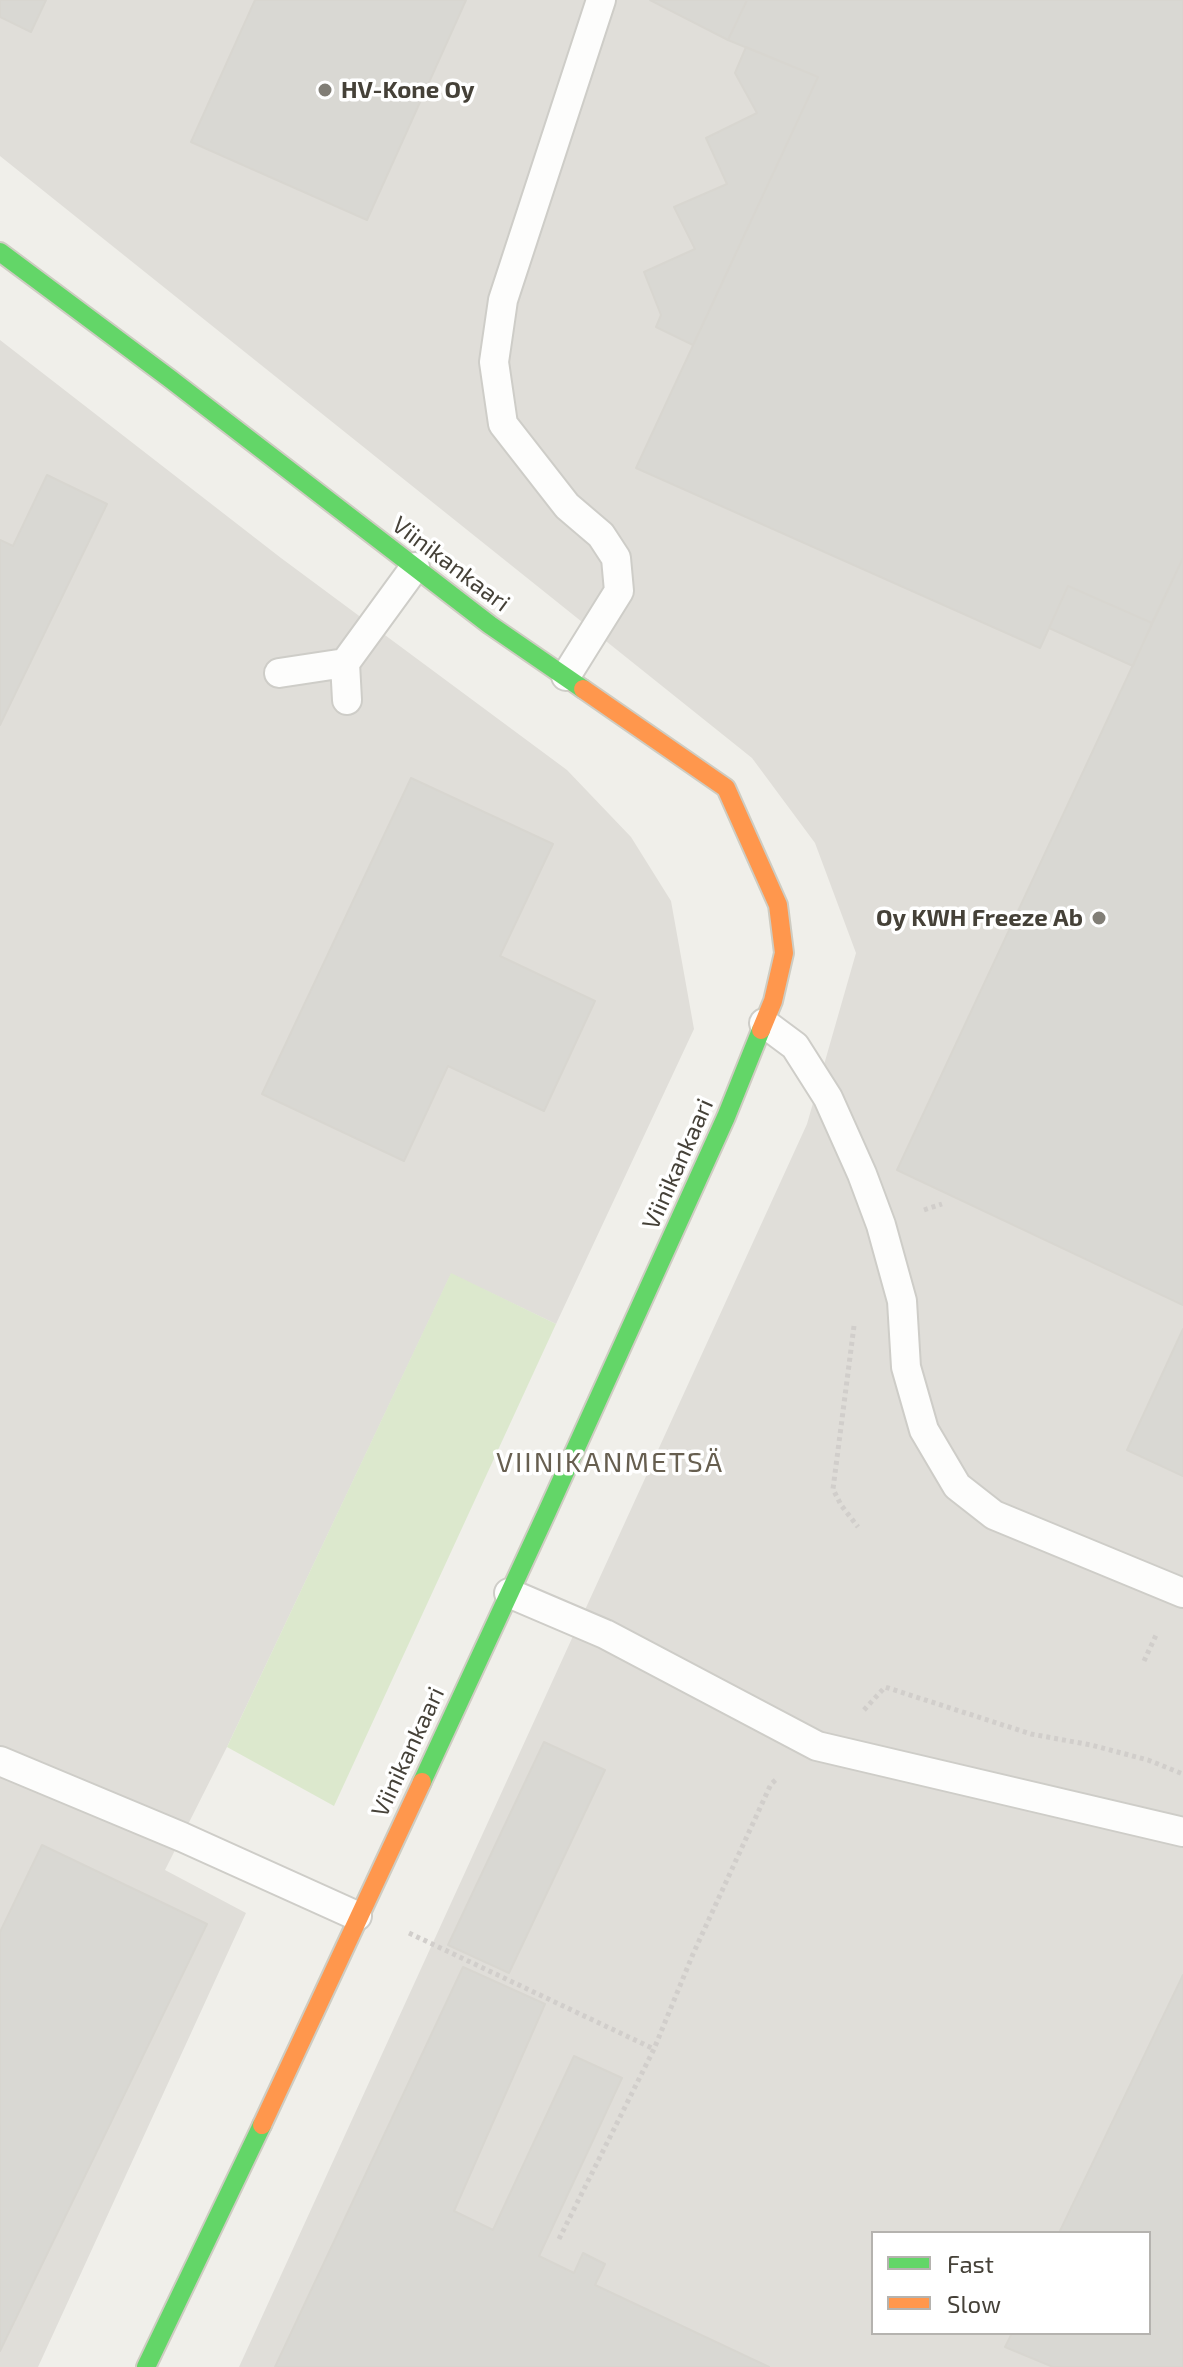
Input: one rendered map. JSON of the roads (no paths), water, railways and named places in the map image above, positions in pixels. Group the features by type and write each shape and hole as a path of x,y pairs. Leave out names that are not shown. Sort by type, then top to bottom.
{"street":[{"name":"Viinikankaari","path":"3,264 169,378 490,625 726,788 778,905 784,953 773,1001 726,1117 232,2190 146,2367"}],"lane":[{"path":"566,676 619,591 616,558 601,535 567,506 503,424 494,362 503,300 601,0"},
{"path":"347,700 345,663 415,567"},
{"path":"279,673 345,663"},
{"path":"764,1023 795,1046 828,1098 862,1174 881,1225 902,1301 906,1367 924,1430 957,1486 994,1515 1183,1593"},
{"path":"509,1593 605,1634 817,1746 1183,1832"},
{"path":"0,1761 182,1837 357,1916"}],"place":[{"name":"HV-Kone Oy","path":"325,90"},
{"name":"Oy KWH Freeze Ab","path":"1099,918"}],"district":[{"name":"VIINIKANMETSÄ","path":"610,1463"}]}
